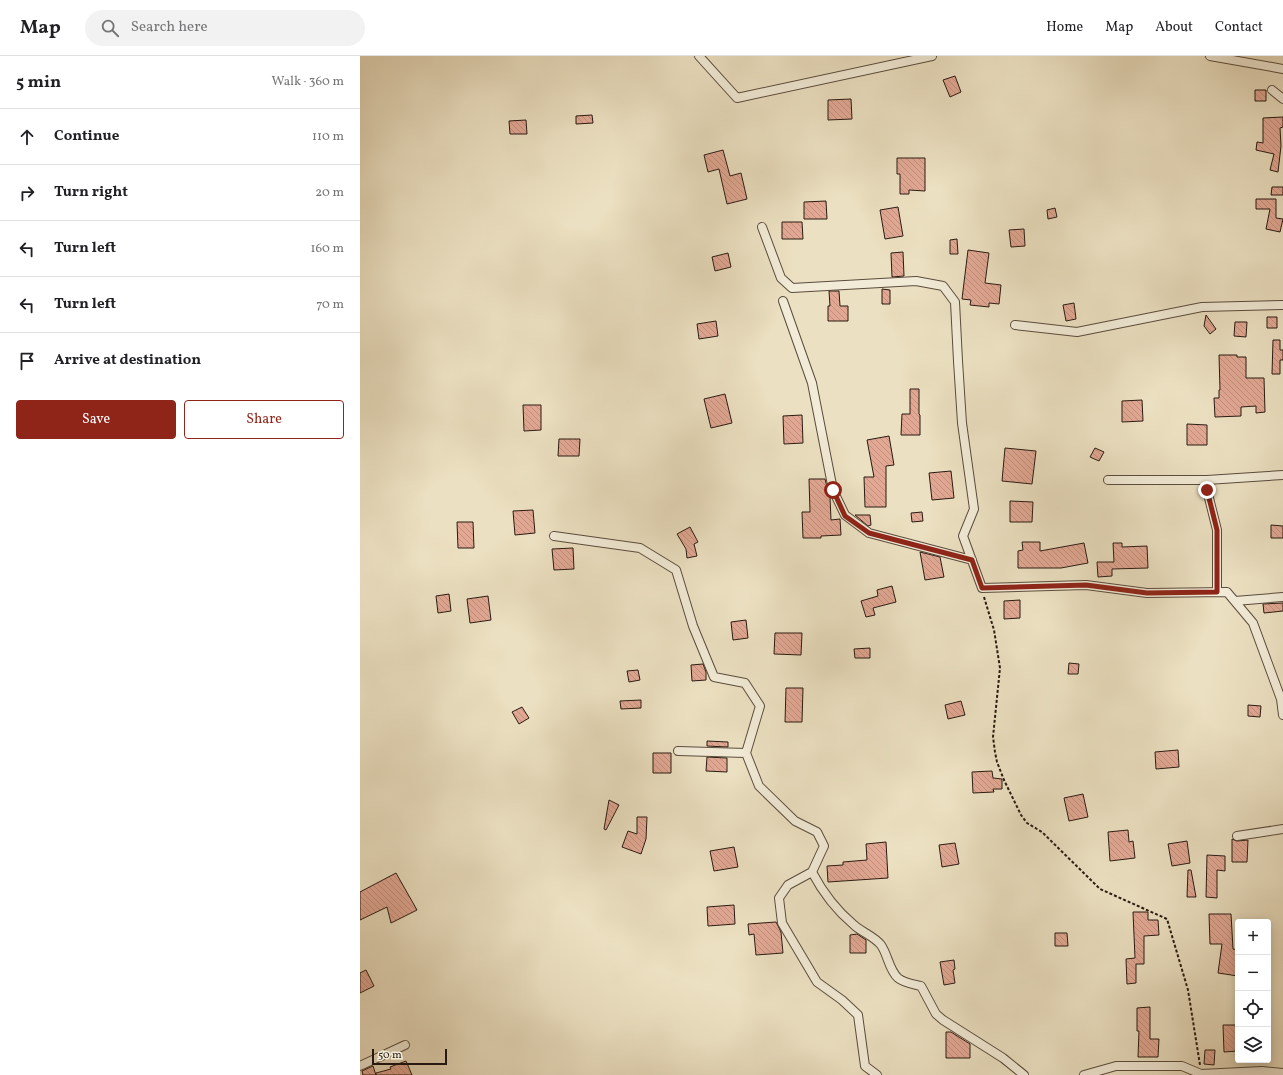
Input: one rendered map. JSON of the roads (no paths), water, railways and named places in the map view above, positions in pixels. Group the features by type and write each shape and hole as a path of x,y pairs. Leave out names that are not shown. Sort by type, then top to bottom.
{"street":[{"path":"699,56 737,98 932,56"},
{"path":"1210,56 1283,69"},
{"path":"1272,90 1283,99"},
{"path":"762,227 781,278 792,288 916,281 943,286 955,302 962,423 974,508 963,536 982,588 1086,585 1147,593 1227,592 1253,623 1281,699 1283,716"},
{"path":"783,301 812,383 833,490 845,516 869,533 972,560"},
{"path":"1015,325 1077,332 1202,307 1283,305"},
{"path":"1108,480 1207,480 1283,475"},
{"path":"1207,480 1207,490 1217,530 1217,592"},
{"path":"554,536 640,548 676,570 692,626 714,677 745,683 760,706 746,753 759,786 795,821 817,832 824,846 812,872 788,885 779,898 782,923 817,982 842,1000 858,1015 865,1066 877,1075"},
{"path":"1235,601 1283,597"},
{"path":"678,750 746,753"},
{"path":"1237,836 1283,829"},
{"path":"812,872 822,890 834,906 855,926 873,937 882,946 893,972 898,978 908,983 921,986 936,1014 1003,1058 1024,1075"},
{"path":"360,1066 405,1045"},
{"path":"1084,1075 1116,1066 1182,1066 1201,1074 1262,1071 1283,1073"}]}
